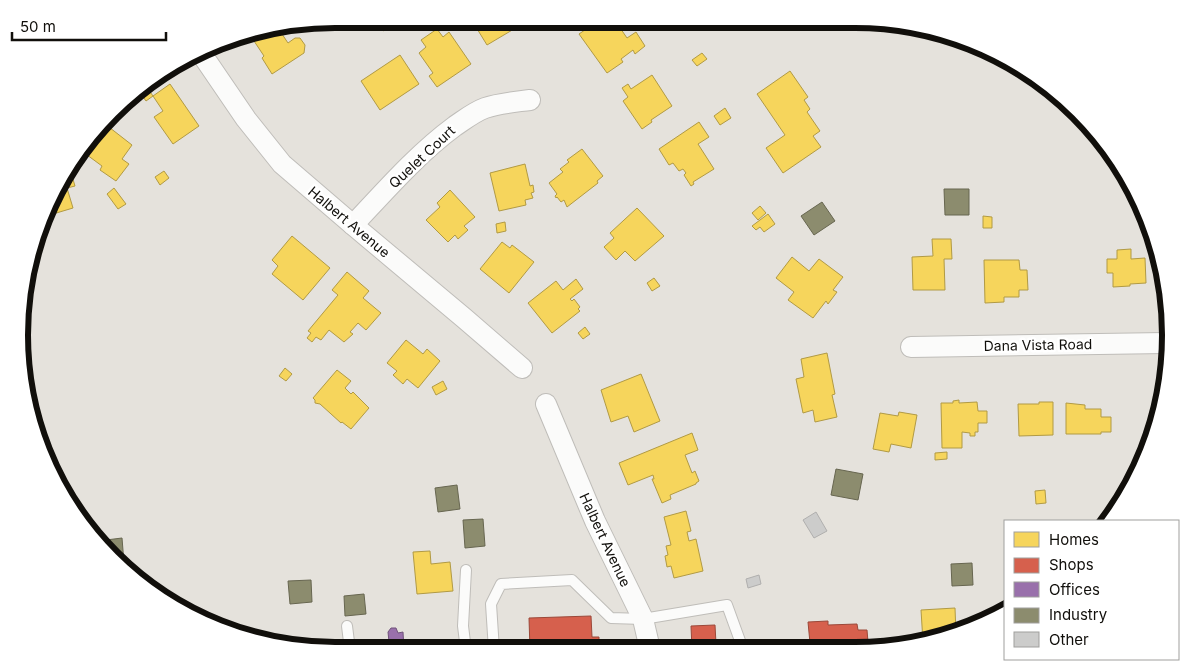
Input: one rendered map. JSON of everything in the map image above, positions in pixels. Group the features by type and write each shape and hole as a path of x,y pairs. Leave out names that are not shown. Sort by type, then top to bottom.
{"street":[{"name":"Halbert Avenue","path":"204,57 246,120 282,164 522,368"},
{"name":"Quelet Court","path":"353,225 438,138 484,109 530,100"},
{"name":"Dana Vista Road","path":"911,347 1162,343"},
{"name":"Halbert Avenue","path":"546,404 595,521 643,619 648,642"}],"lane":[{"path":"465,642 463,626 466,570"},
{"path":"494,642 492,604 501,584 572,580 611,618 643,619 726,605 740,642"},
{"path":"347,626 349,642"}],"building: Homes":[{"path":"477,28 516,28 487,45"},
{"path":"588,28 620,28 627,38 636,32 645,46 635,54 633,50 621,59 623,62 607,73 579,34"},
{"path":"437,29 443,37 449,32 471,64 437,87 429,76 433,73 419,53 426,47 421,40"},
{"path":"281,32 288,43 295,38 300,38 305,45 304,53 272,74 262,58 264,56 254,41 261,37"},
{"path":"702,53 707,59 697,66 692,60"},
{"path":"400,55 419,84 380,110 361,81"},
{"path":"790,71 808,97 804,100 810,109 807,112 820,131 813,136 821,147 783,173 766,148 785,135 757,94"},
{"path":"652,75 672,106 651,120 652,122 642,129 623,101 628,97 622,88 628,84 631,89"},
{"path":"170,84 199,126 173,144 154,117 163,111 153,96"},
{"path":"149,90 153,96 146,101 142,96"},
{"path":"725,108 731,118 720,125 714,116"},
{"path":"699,122 709,137 698,144 714,169 693,182 694,184 691,186 684,175 686,173 683,169 679,171 673,163 669,165 659,149"},
{"path":"109,127 132,145 122,159 129,164 116,181 100,170 102,166 86,154"},
{"path":"582,149 603,176 597,181 598,183 567,207 564,200 561,202 556,198 557,194 549,183 563,172 560,169 569,162 567,160"},
{"path":"525,164 530,186 533,185 534,192 531,193 533,198 525,200 526,205 499,211 490,173"},
{"path":"164,171 169,178 160,185 155,177"},
{"path":"72,176 75,186 67,188 73,208 53,214"},
{"path":"114,188 126,204 118,209 107,194"},
{"path":"450,190 475,217 464,226 468,230 458,239 455,235 448,242 426,220 440,207 437,203"},
{"path":"760,206 766,213 758,220 752,213"},
{"path":"637,208 664,236 635,261 625,251 616,260 604,247 614,238 610,233"},
{"path":"768,214 775,224 764,232 760,227 756,230 752,226"},
{"path":"983,216 992,217 992,228 983,228"},
{"path":"505,222 506,231 497,233 496,224"},
{"path":"292,236 330,268 303,300 272,274 278,266 272,260"},
{"path":"932,239 951,239 952,259 944,259 945,290 913,290 912,257 933,256"},
{"path":"502,242 510,248 512,245 534,262 509,293 480,269"},
{"path":"1131,249 1131,259 1145,258 1146,283 1113,287 1113,273 1107,273 1107,259 1117,259 1117,250"},
{"path":"792,257 809,271 819,259 843,277 833,290 837,292 828,304 826,301 813,318 788,300 794,292 776,278"},
{"path":"984,260 1019,260 1020,270 1027,270 1028,290 1019,290 1019,297 1004,297 1004,302 985,303"},
{"path":"347,272 369,291 363,298 381,313 366,330 358,323 350,332 353,334 344,342 329,330 321,340 316,337 312,342 307,338 311,333 308,331 338,295 332,290"},
{"path":"654,278 660,286 652,291 647,283"},
{"path":"576,279 583,289 570,299 572,301 574,299 580,307 578,309 580,311 552,333 528,303 556,281 563,290"},
{"path":"585,327 590,334 583,339 578,333"},
{"path":"406,340 423,354 427,349 440,361 418,388 407,379 403,384 393,375 397,371 387,363"},
{"path":"827,353 835,394 832,395 837,417 815,422 813,410 803,413 796,379 804,377 801,359"},
{"path":"285,368 292,374 286,381 279,376"},
{"path":"337,370 351,381 345,388 351,394 353,392 369,408 351,429 341,423 320,404 315,403 313,398"},
{"path":"641,374 660,421 634,432 628,416 611,422 601,390"},
{"path":"443,381 447,389 436,395 432,387"},
{"path":"959,400 959,403 977,402 978,411 987,411 987,423 978,423 978,432 975,432 975,436 962,432 962,448 942,448 941,403 953,403 953,401"},
{"path":"1039,402 1053,402 1053,435 1019,436 1018,404 1039,404"},
{"path":"1066,403 1085,405 1085,409 1101,409 1101,417 1111,417 1111,432 1101,432 1101,434 1066,434"},
{"path":"899,412 917,415 911,448 891,444 889,452 873,449 880,413 898,416"},
{"path":"692,433 698,450 685,455 692,473 695,471 699,481 696,484 670,495 671,499 662,503 652,479 654,479 653,475 628,485 619,463"},
{"path":"947,452 947,459 935,460 935,453"},
{"path":"1045,490 1046,503 1036,504 1035,491"},
{"path":"686,511 691,531 687,532 689,541 696,539 703,571 674,578 671,566 667,567 665,556 668,555 666,546 671,545 664,517"},
{"path":"430,551 431,564 450,562 453,591 417,594 413,552"},
{"path":"955,608 956,625 923,635 921,610"}],"building: Shops":[{"path":"591,616 592,637 599,637 599,642 530,642 529,618"},
{"path":"828,621 828,625 857,624 858,630 867,630 868,642 810,642 808,622"},
{"path":"715,625 716,642 692,642 691,626"}],"building: Offices":[{"path":"391,628 396,628 398,633 403,632 404,642 389,642 388,632"}],"building: Industry":[{"path":"944,189 969,189 969,215 945,215"},
{"path":"822,202 835,221 814,235 801,216"},
{"path":"836,469 863,474 858,500 831,495"},
{"path":"457,485 460,509 438,512 435,488"},
{"path":"483,519 485,546 465,548 463,520"},
{"path":"122,538 124,558 118,552 106,540"},
{"path":"972,563 973,585 952,586 951,564"},
{"path":"311,580 312,602 290,604 288,581"},
{"path":"364,594 366,614 345,616 344,596"}],"building: Other":[{"path":"816,512 827,531 814,538 803,520"},
{"path":"759,575 761,584 748,588 746,579"}]}
